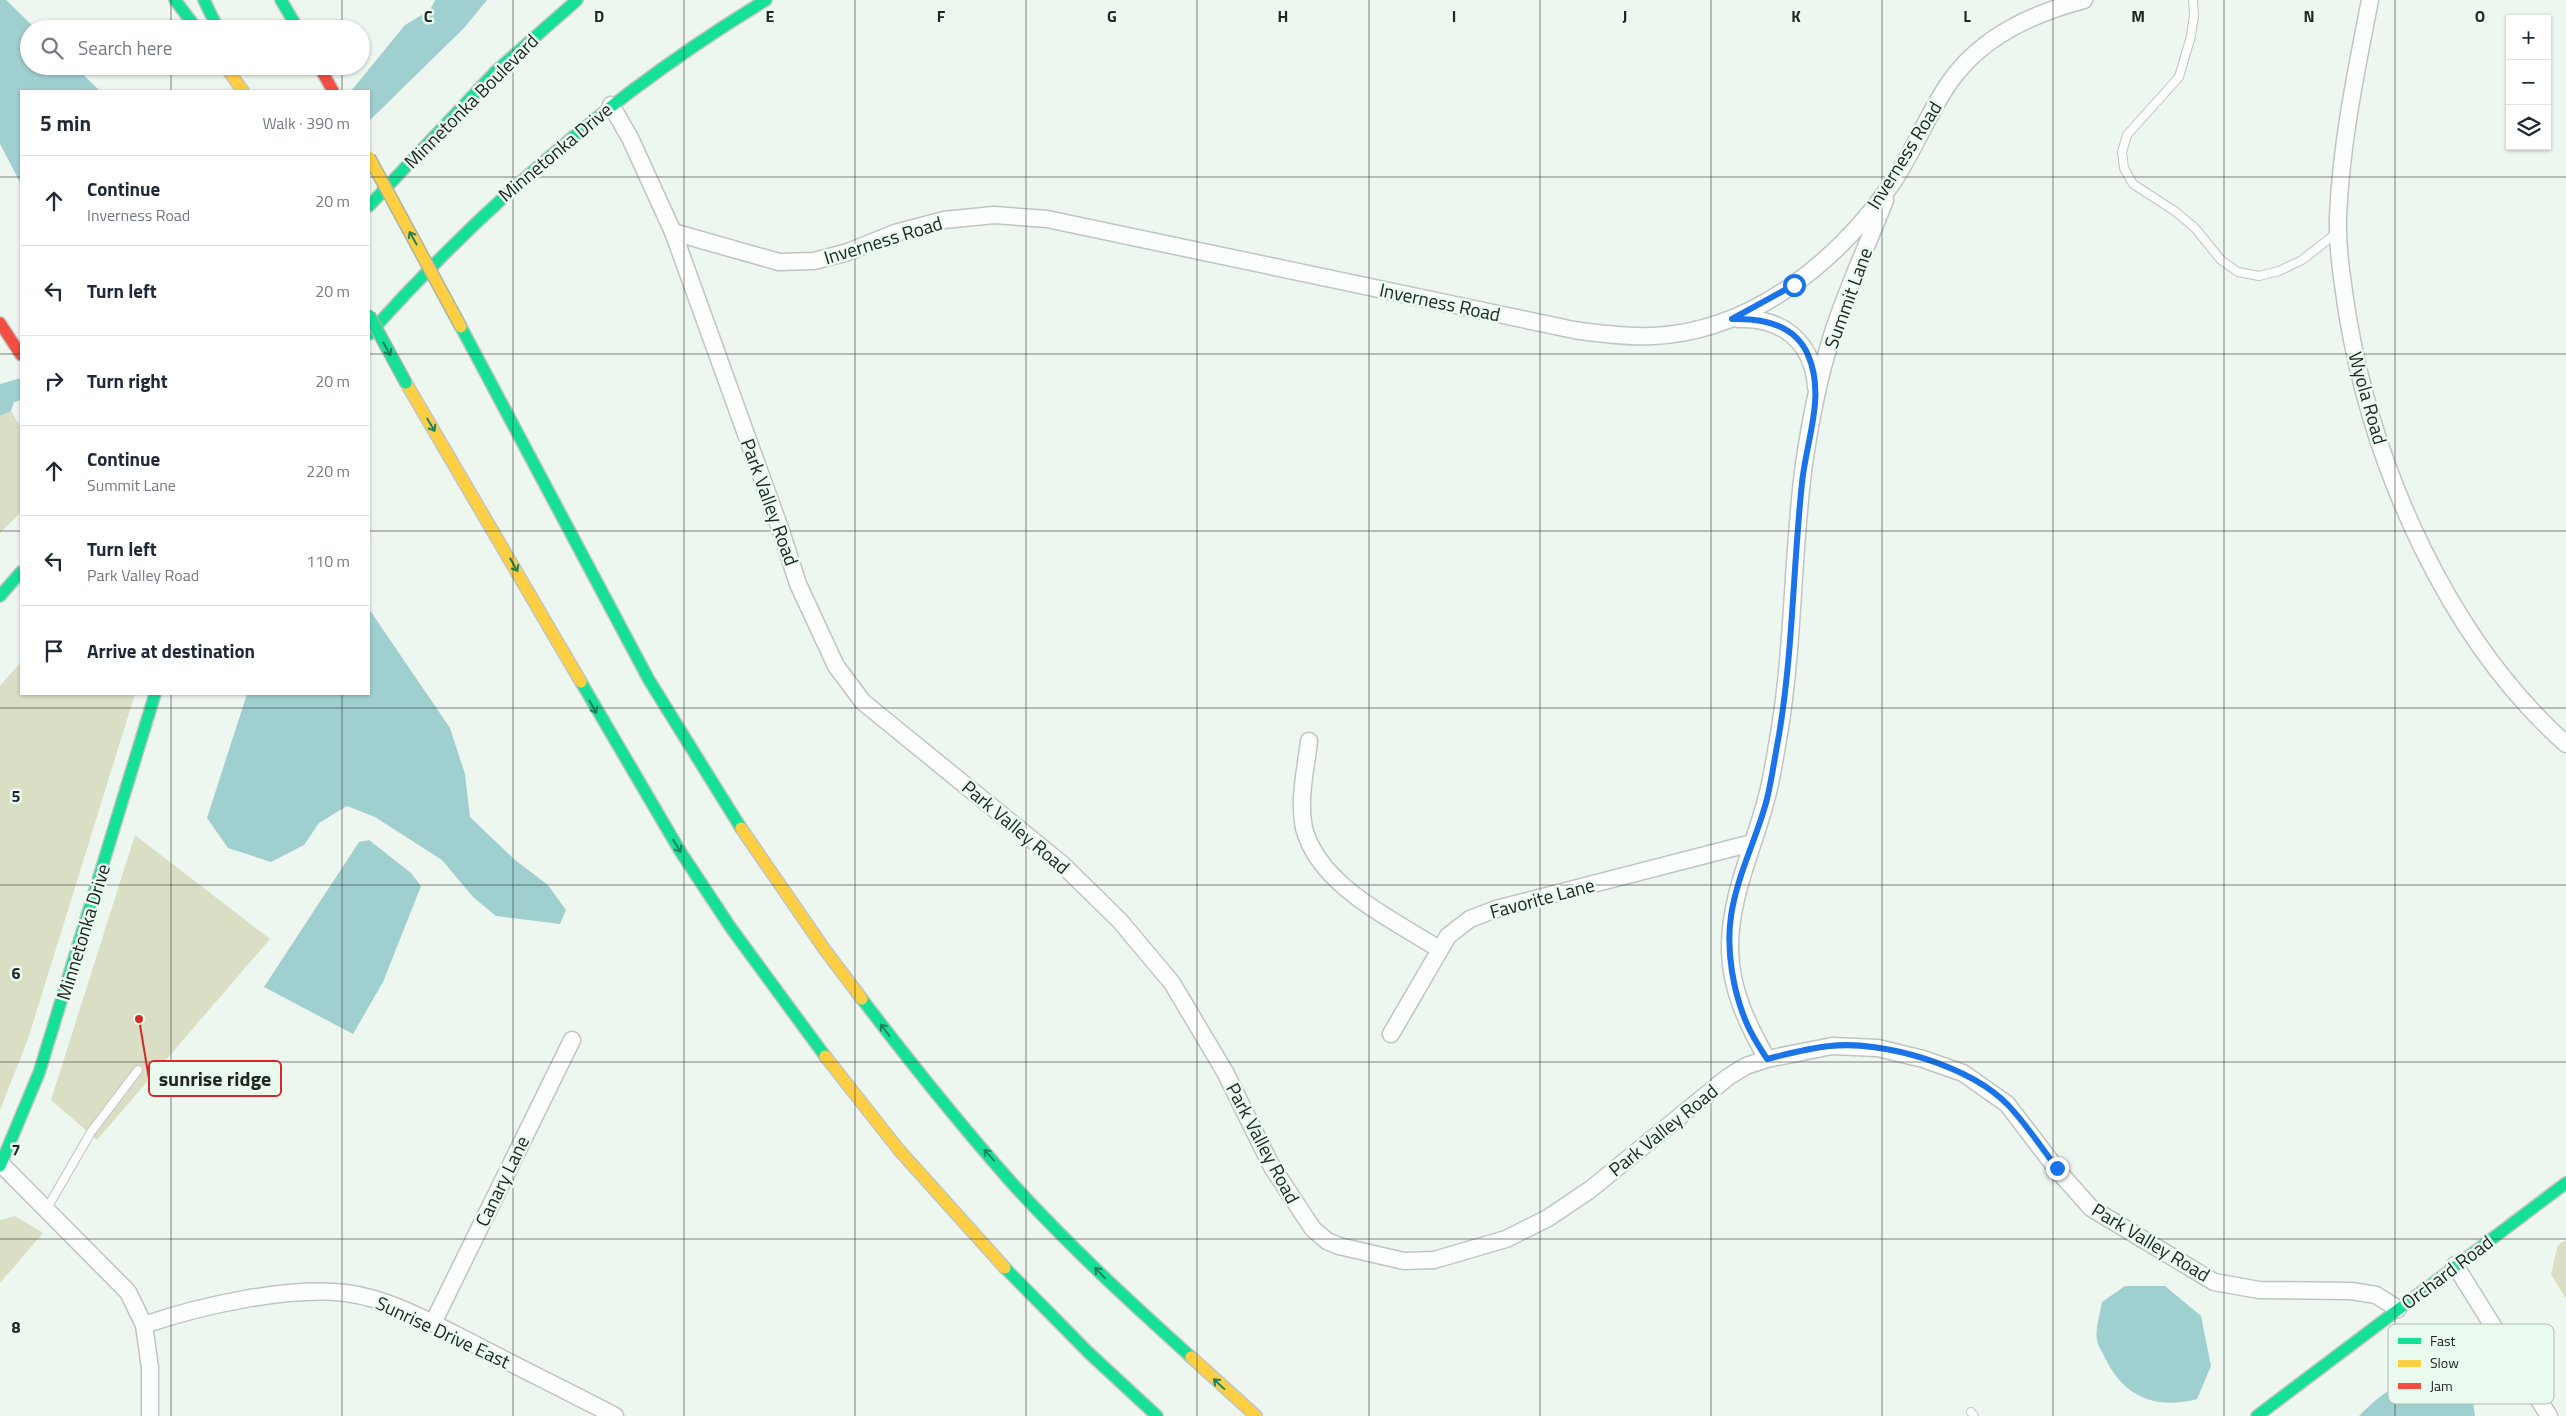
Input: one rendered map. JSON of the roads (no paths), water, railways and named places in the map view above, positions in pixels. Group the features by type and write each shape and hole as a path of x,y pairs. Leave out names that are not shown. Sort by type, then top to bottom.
{"main road":[{"path":"175,0 190,20"},
{"path":"204,0 214,20"},
{"path":"281,0 293,20"},
{"path":"296,0 302,20"},
{"name":"Minnetonka Boulevard","path":"370,205 484,85 557,16 577,0"},
{"name":"Minnetonka Drive","path":"370,333 395,303 510,188 611,105 766,0"},
{"path":"231,75 242,90"},
{"path":"240,75 248,90"},
{"path":"324,75 332,90"},
{"path":"370,159 649,680 715,789 825,950 915,1069 1012,1183 1117,1290 1256,1416"},
{"path":"370,317 406,383 553,633 600,719 679,850 806,1034 874,1120 978,1241 1040,1305 1156,1416"},
{"path":"0,323 20,354"},
{"path":"0,596 20,573"},
{"name":"Minnetonka Drive","path":"0,1165 39,1073 155,695"},
{"name":"Orchard Road","path":"2257,1416 2566,1183"}],"street":[{"name":"Inverness Road","path":"673,232 779,262 814,261 848,252 895,232 944,220 994,215 1047,219 1574,330 1614,336 1655,336 1694,330 1732,319 1794,285 1831,255 1862,222 1891,184 1949,82 1977,52 2011,26 2049,9 2084,0"},
{"name":"Wyola Road","path":"2370,0 2347,119 2339,230 2344,290 2356,362 2375,431 2400,499 2431,565 2468,627 2510,685 2566,744"},
{"name":"Park Valley Road","path":"611,105 634,146 673,232 781,530 798,584 836,666 864,702 1062,864 1125,928 1172,983 1244,1106 1272,1167 1313,1229 1327,1241 1362,1252 1404,1261 1434,1260 1506,1239 1548,1218 1592,1189 1728,1077 1746,1066 1767,1059 1832,1046 1878,1048 1923,1059 1962,1074 2007,1104 2059,1172 2091,1208 2214,1282 2260,1290 2351,1291 2376,1295 2398,1309"},
{"name":"Summit Lane","path":"1767,1059 1746,1024 1736,989 1730,953 1731,916 1752,843 1767,800 1789,669 1797,532 1804,463 1816,394 1830,340 1891,184"},
{"path":"1732,319 1754,318 1776,323 1794,336 1807,352 1815,373 1816,394"},
{"path":"1309,741 1302,810 1304,827 1319,862 1346,888 1439,949"},
{"name":"Favorite Lane","path":"1391,1034 1439,949 1448,936 1470,919 1496,909 1752,843"},
{"name":"Canary Lane","path":"433,1323 572,1040"},
{"path":"0,1165 128,1292 144,1325 150,1368 150,1416"},
{"path":"2455,1265 2492,1324"},
{"name":"Sunrise Drive East","path":"144,1325 172,1316 276,1296 310,1293 346,1293 377,1300 433,1323 615,1416"},
{"path":"2542,1404 2549,1416"}],"lane":[{"path":"2193,0 2191,36 2179,77 2128,135 2122,152 2124,168 2133,184 2176,212 2195,228 2221,260 2238,272 2259,276 2279,272 2302,260 2339,230"},
{"path":"46,1210 91,1132 138,1070"}],"water":[{"path":"0,0 6,0 27,20 20,20 20,75 83,75 99,90 20,90 20,182 0,144"},
{"path":"435,0 487,0 464,28 370,120 370,90 352,90 364,75 370,75 370,68 405,25 430,10"},
{"path":"20,378 20,400 14,402 11,411 0,416 0,384"},
{"path":"370,610 450,728 465,774 470,817 515,860 548,885 566,910 560,924 496,916 473,897 442,860 375,817 347,806 319,823 304,845 271,862 228,848 207,818 247,695 370,695"},
{"path":"369,840 411,873 421,886 383,982 353,1034 264,987 359,842"},
{"path":"2125,1286 2165,1286 2201,1316 2211,1366 2197,1399 2168,1403 2143,1397 2132,1391 2113,1371 2098,1342 2097,1326 2102,1302"},
{"path":"2388,1391 2388,1404 2473,1404 2475,1416 2359,1416"}],"place":[{"name":"sunrise ridge","path":"139,1019"}]}
